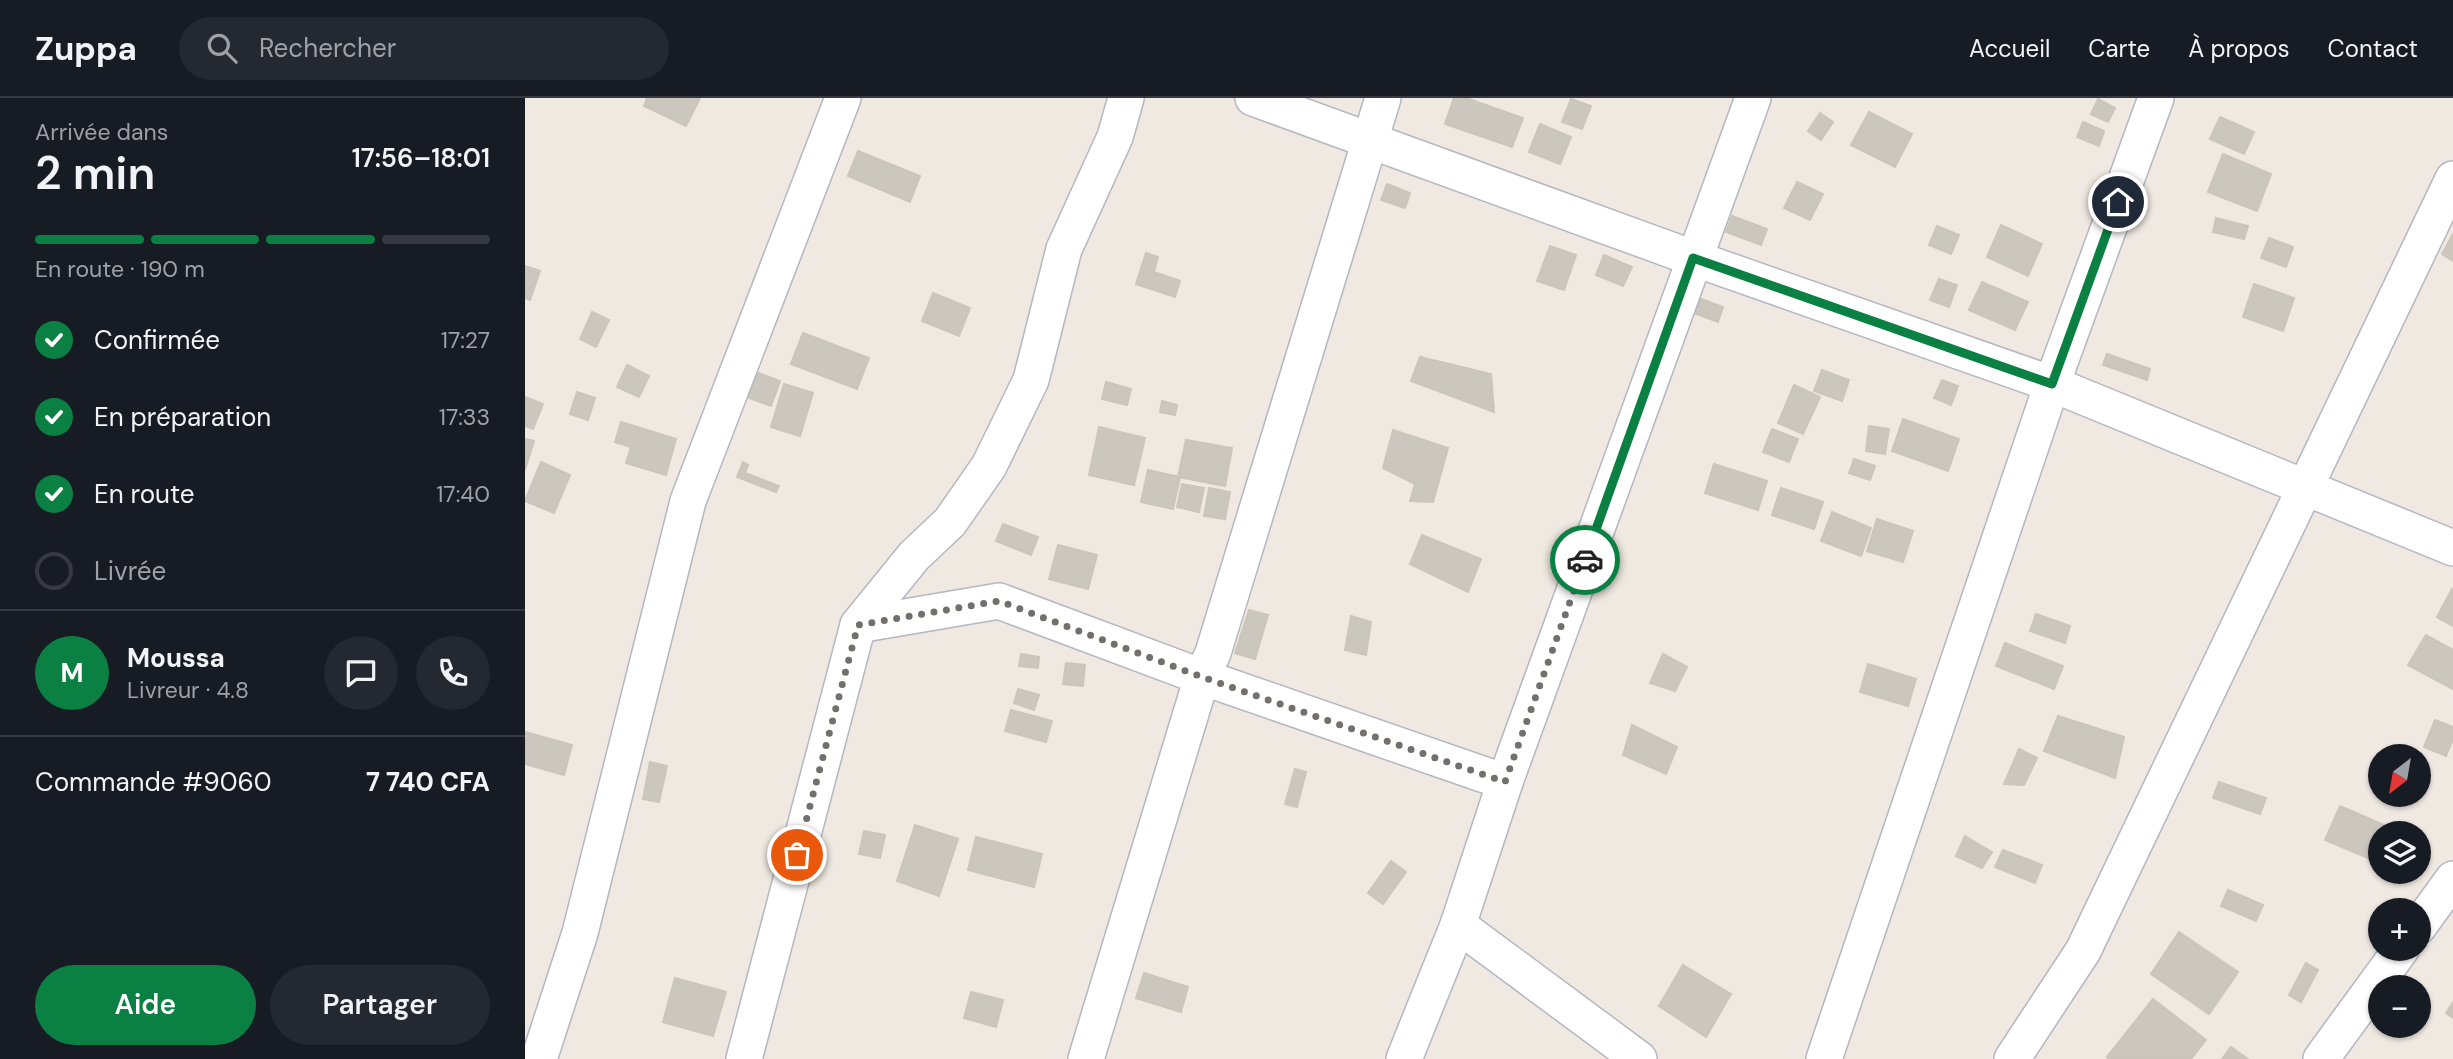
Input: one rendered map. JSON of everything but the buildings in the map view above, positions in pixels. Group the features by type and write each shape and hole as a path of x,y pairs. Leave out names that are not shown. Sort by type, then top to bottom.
{"street":[{"path":"539,1059 580,933 688,502 843,98"},
{"path":"744,1059 858,625 914,556 950,522 989,466 1031,380 1064,249 1115,137 1126,98"},
{"path":"1253,98 1693,258 2052,384 2453,548"},
{"path":"1087,1059 1202,677 1213,653 1383,98"},
{"path":"1404,1059 1458,925 1505,782 1753,98"},
{"path":"1824,1059 2052,384 2156,98"},
{"path":"2012,1059 2083,951 2453,178"},
{"path":"858,625 999,601 1202,677 1505,782"},
{"path":"2431,909 2453,879"},
{"path":"1458,925 1639,1059"},
{"path":"2321,1059 2393,961"}],"way so far":[{"path":"797,855 858,625 999,601 1202,677 1505,782 1585,560"}],"route":[{"path":"1585,560 1693,258 2052,384 2118,202"}]}
